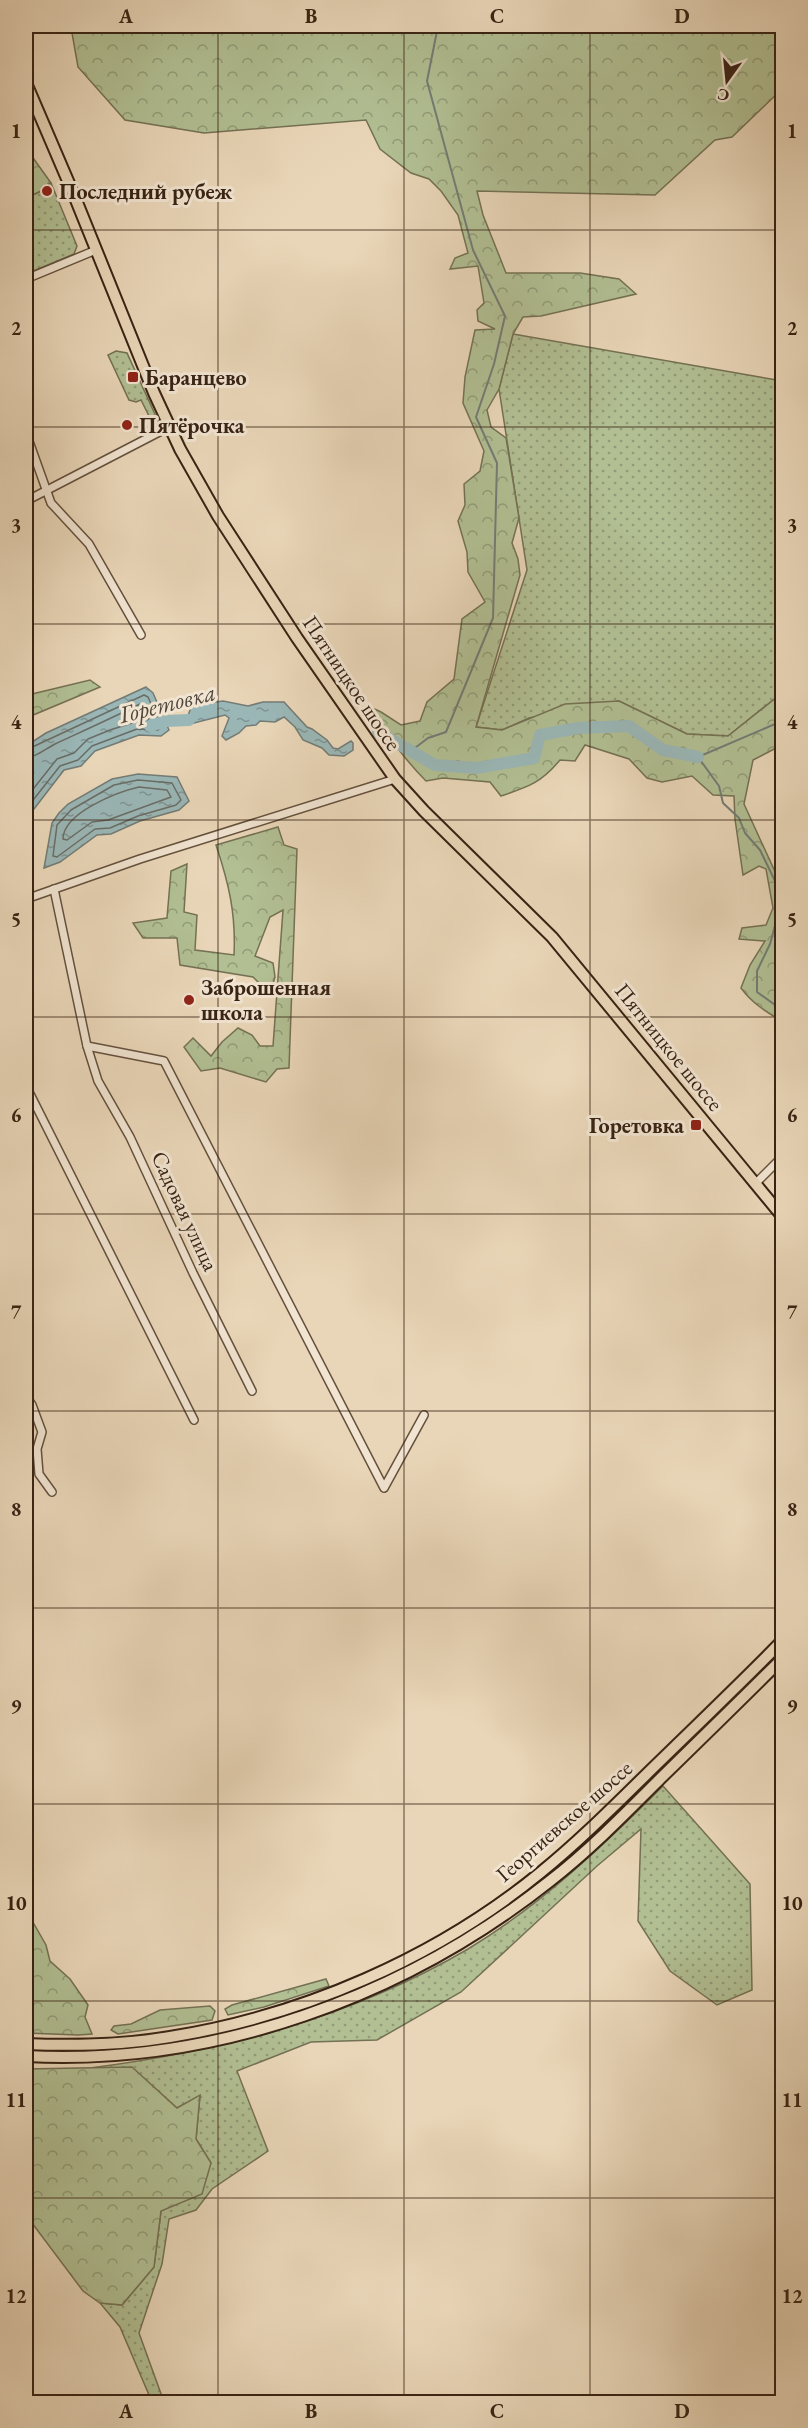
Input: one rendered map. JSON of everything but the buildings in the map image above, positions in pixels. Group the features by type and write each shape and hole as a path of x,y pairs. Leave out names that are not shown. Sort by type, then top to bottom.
{"main road":[{"name":"Пятницкое шоссе","path":"26,83 170,427 218,516 316,666 395,779 424,811 552,937 783,1216"},
{"name":"Георгиевское шоссе","path":"26,2044 135,2041 169,2037 241,2022 347,1986 428,1947 516,1892 563,1853 783,1641"},
{"name":"Георгиевское шоссе","path":"26,2056 132,2053 177,2048 232,2036 319,2010 427,1963 484,1929 552,1879 624,1815 783,1659"}],"street":[{"path":"26,279 96,250"},
{"path":"26,501 170,427"},
{"path":"26,433 51,503 89,544 141,635"},
{"path":"26,899 395,779"},
{"name":"Садовая улица","path":"54,889 87,1046 98,1081 130,1137 193,1273 252,1391"},
{"path":"87,1046 164,1061 384,1488 424,1415"},
{"path":"26,1086 194,1420"},
{"path":"756,1183 783,1157"},
{"path":"26,1396 32,1405 42,1432 37,1449 39,1474 52,1492"}],"green space":[{"path":"75,26 782,26 782,89 732,137 715,140 655,195 477,191 483,215 506,273 580,273 619,279 636,294 541,316 523,317 513,334 499,389 487,410 491,427 506,438 519,518 512,543 518,559 520,575 476,727 502,730 565,704 619,701 687,734 728,736 782,693 782,745 753,760 744,804 782,887 782,1021 760,1007 741,988 750,965 765,941 739,939 742,928 766,925 773,908 766,869 759,866 743,875 734,796 713,795 692,776 662,782 647,778 629,759 585,745 575,761 560,760 547,774 534,783 501,796 490,782 443,778 426,781 384,730 362,712 368,706 401,725 420,721 427,702 454,679 462,619 485,602 468,572 467,552 458,521 465,505 464,484 480,471 484,451 463,403 465,377 475,330 495,329 478,321 477,310 484,303 478,266 450,269 455,258 468,253 458,215 441,191 429,179 411,173 380,149 366,120 204,133 125,120 78,67 72,33"},
{"path":"26,148 51,183 42,187 43,190 26,198"},
{"path":"51,183 77,246 74,254 26,274 26,198 43,190 42,187"},
{"path":"513,334 782,381 782,693 728,736 687,734 619,701 529,718 502,730 476,727 527,570 499,389"},
{"path":"116,351 127,353 159,423 157,432 141,400 136,402 129,400 108,355"},
{"path":"90,680 100,687 26,718 26,697 28,695"},
{"path":"278,827 284,845 297,849 289,1068 277,1069 266,1082 220,1068 201,1071 184,1047 193,1038 211,1056 238,1028 252,1035 260,1046 273,1046 283,910 270,917 255,956 273,963 275,977 270,994 253,977 180,965 177,938 143,938 133,923 167,918 171,871 187,864 184,912 197,915 195,950 234,955 231,899 216,845"},
{"path":"725,1702 728,1702 727,1706 650,1784 598,1830"},
{"path":"663,1786 750,1884 752,1990 717,2005 670,1971 638,1921 641,1829 597,1866 461,1992 377,2040 311,2042 237,2071 268,2151 212,2189 196,2210 169,2219 162,2264 139,2333 164,2402 152,2402 120,2327 100,2303 122,2305 154,2267 161,2211 211,2163 196,2139 200,2096 177,2108 132,2068 90,2068 189,2052 285,2028 379,1994 424,1973 495,1932 546,1894 595,1852"},
{"path":"585,1839 588,1841 521,1897 448,1944 410,1964 330,1999 248,2027 224,2031 408,1963"},
{"path":"26,1910 46,1945 50,1961 70,1979 88,2005 85,2017 92,2034 26,2033"},
{"path":"326,1979 329,1986 264,2007 228,2015 225,2009 232,2005"},
{"path":"210,2006 215,2011 212,2020 118,2034 111,2030 114,2026 131,2024 160,2010"},
{"path":"132,2067 177,2108 200,2095 196,2139 211,2163 202,2194 161,2211 154,2267 122,2305 100,2303 83,2291 26,2215 26,2069"}],"water":[{"path":"146,687 153,693 169,730 161,736 139,735 95,751 81,766 64,770 26,817 26,746 46,733"},
{"path":"193,701 209,703 223,701 248,706 263,702 284,702 307,727 327,740 333,748 338,749 351,741 353,750 344,756 329,755 322,748 303,740 295,727 284,717 275,722 260,721 256,725 246,726 226,740 222,736 229,718 225,715 194,723 174,720 188,716"},
{"path":"138,774 177,777 189,801 179,810 140,821 111,834 97,835 60,862 44,868 52,823 68,804 112,779"}],"waterway":[{"path":"411,751 428,738 446,732 493,618 497,463 476,417 494,364 505,316 473,250 427,81 438,26"},
{"name":"Горетовка","path":"150,726 166,721 189,720"},
{"name":"Горетовка","path":"782,721 698,757 719,786 723,803 739,818 745,833 760,850 776,883 780,907 770,944 757,971 757,992 782,1010"},
{"name":"Горетовка","path":"378,732 435,765 477,768 534,758 540,735 578,728 629,726 663,750 698,757"}],"place":[{"name":"Последний рубеж","path":"47,191"},
{"name":"Баранцево","path":"133,377"},
{"name":"Пятёрочка","path":"127,425"},
{"name":"Заброшенная школа","path":"189,1000"},
{"name":"Горетовка","path":"696,1125"}]}
